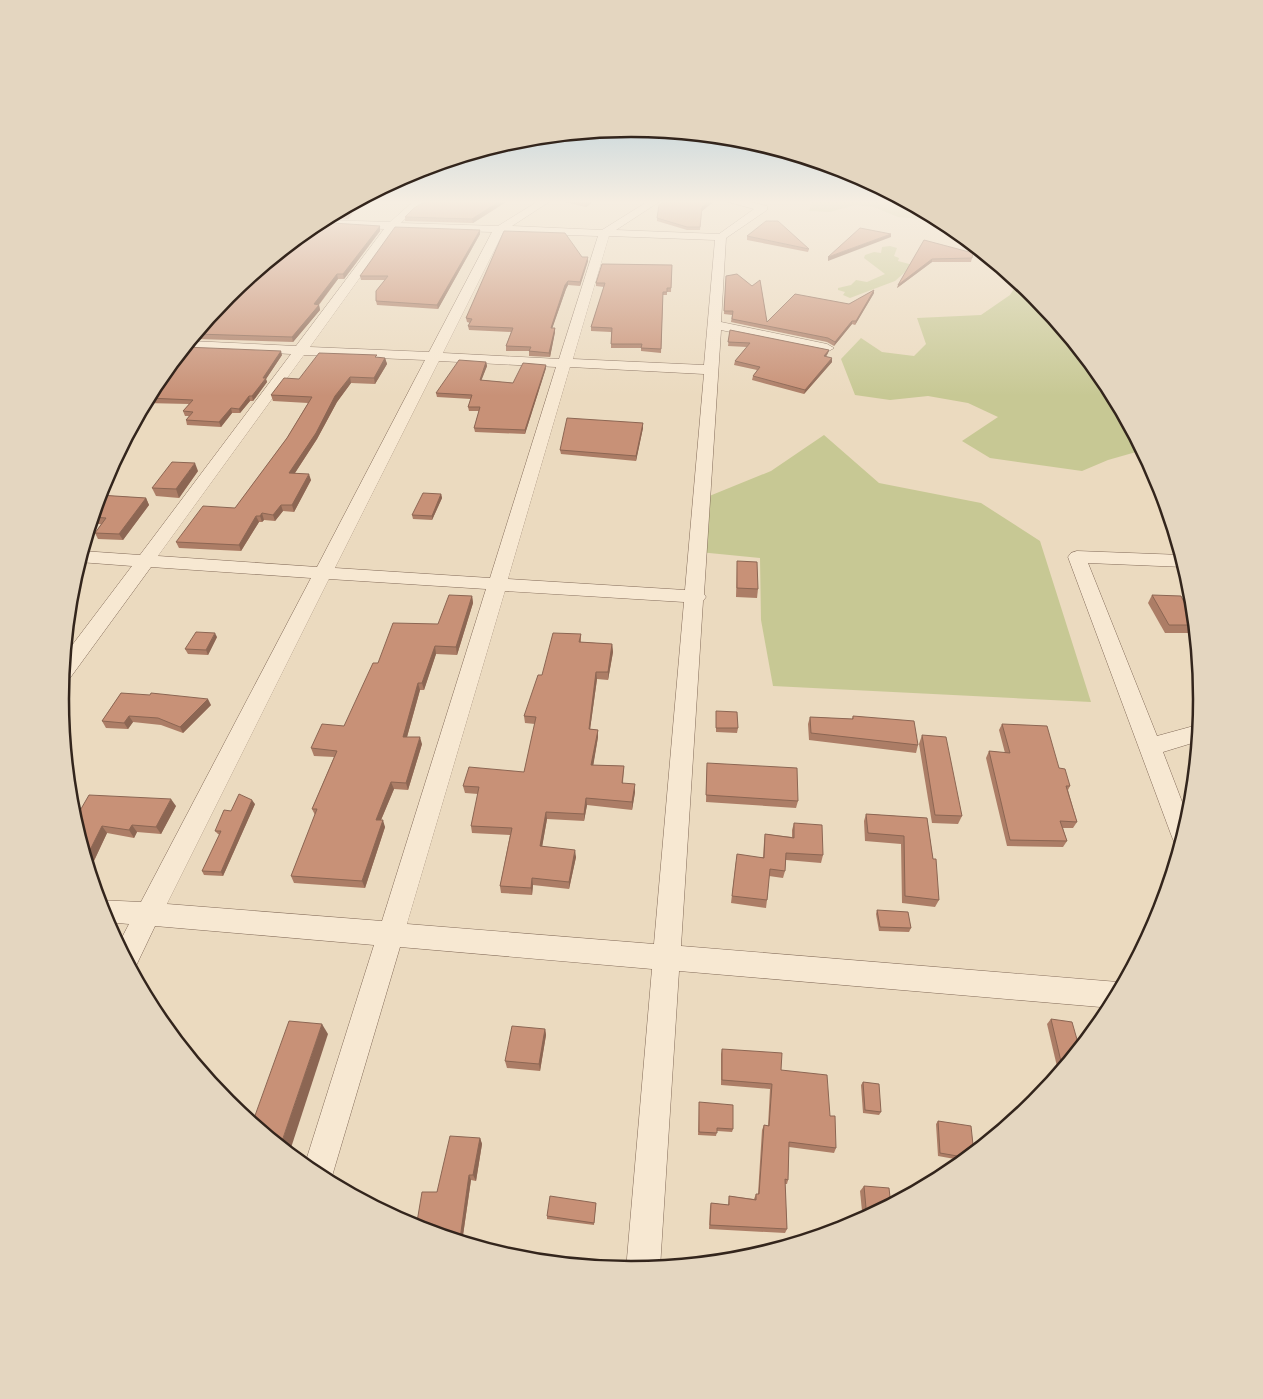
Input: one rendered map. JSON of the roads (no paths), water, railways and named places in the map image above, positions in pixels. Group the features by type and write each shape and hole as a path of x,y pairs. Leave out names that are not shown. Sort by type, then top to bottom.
{"street":[{"path":"70,663 363,265"},
{"path":"129,953 480,265"},
{"path":"320,1168 594,265"},
{"path":"644,1262 696,597 719,265"},
{"path":"715,325 827,348"},
{"path":"194,345 711,370"},
{"path":"87,557 696,597"},
{"path":"1176,561 1077,557 1179,825"},
{"path":"1150,747 1193,734"},
{"path":"110,911 1110,994"}]}
